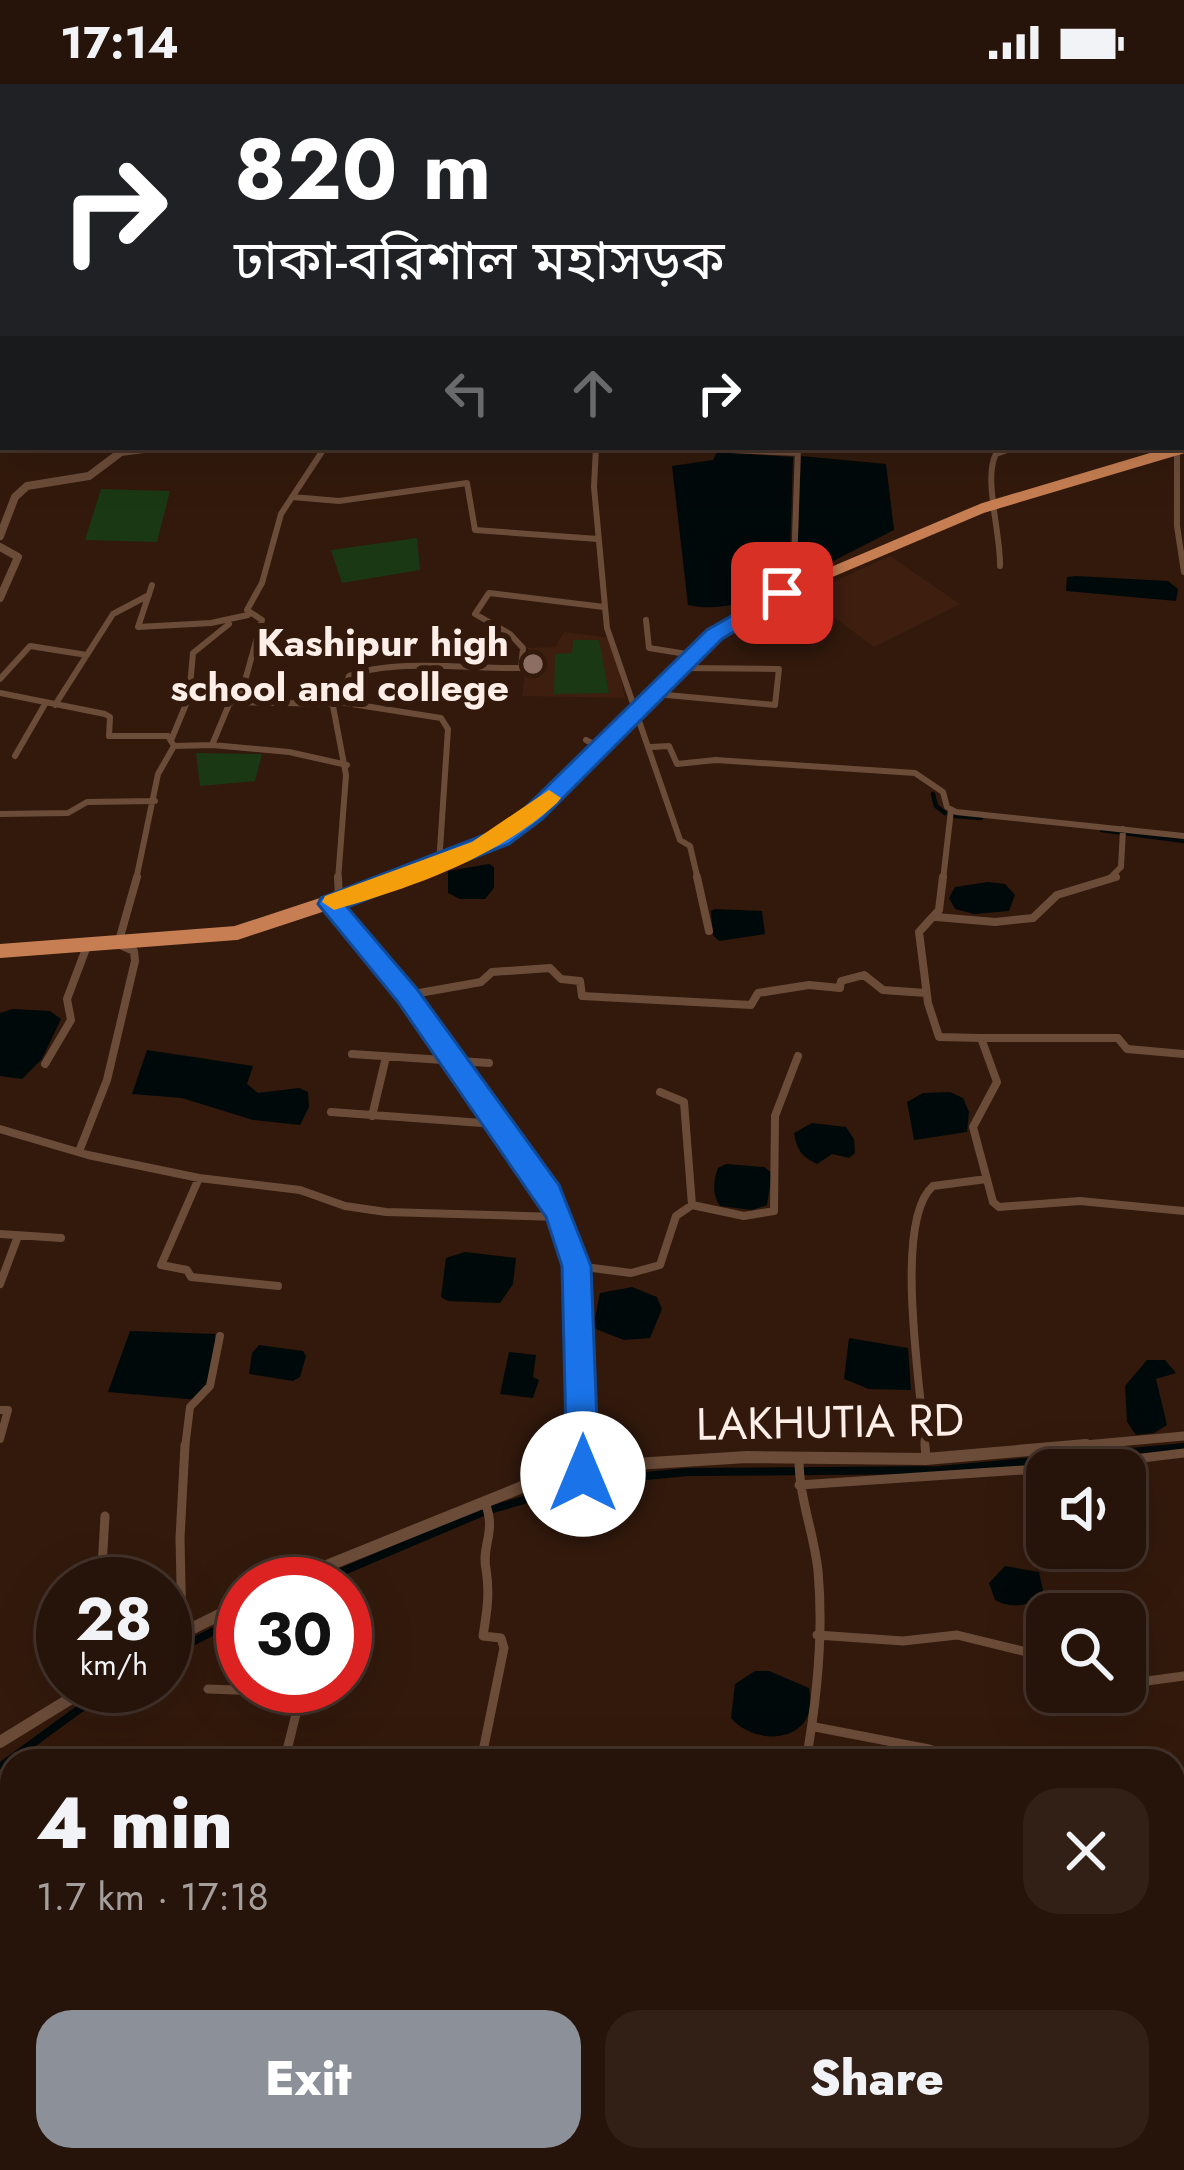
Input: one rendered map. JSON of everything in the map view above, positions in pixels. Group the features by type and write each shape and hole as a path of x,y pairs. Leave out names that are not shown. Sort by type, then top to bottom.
{"highway":[{"path":"0,951 236,933 481,848 517,826 731,621 801,585 996,503 1172,450"}],"street":[{"path":"0,536 15,497 27,486 89,476 124,450"},
{"path":"239,702 262,623 249,614 248,605 265,581 271,540 323,450"},
{"path":"596,450 604,607 634,714 651,747 680,840 690,846 710,931"},
{"path":"798,450 794,567 801,585"},
{"path":"1000,566 990,465 996,454 1007,450"},
{"path":"1179,450 1177,526 1184,572"},
{"path":"292,497 339,501 467,483 475,530 598,539"},
{"path":"0,548 17,554 13,575 0,598"},
{"path":"0,572 13,575"},
{"path":"55,705 113,614 151,590 138,627 232,621"},
{"path":"583,1474 577,1266 560,1217 549,1193 407,995 334,902 348,808 347,765 336,704 349,676 359,671 416,664 428,669 524,667 523,648 510,634 475,614 489,592 604,607"},
{"path":"80,1149 109,1085 135,961 134,951 118,944 158,774 180,727 194,673 193,653 232,621 249,614"},
{"path":"646,620 649,648 693,655"},
{"path":"0,679 31,646 87,655"},
{"path":"654,694 776,705 778,669 682,668"},
{"path":"0,693 108,716 109,736 289,752 347,765"},
{"path":"212,746 227,705 239,702 336,704 441,718 448,729 439,864"},
{"path":"15,756 45,704"},
{"path":"586,740 601,748"},
{"path":"651,747 669,746 677,764 716,760 922,775 928,786 943,792 951,810 936,916 919,932 926,992 939,1036 1118,1038 1126,1048 1184,1054"},
{"path":"0,814 68,813 87,802 155,802"},
{"path":"951,810 1184,836"},
{"path":"936,916 995,922 1033,918 1057,895 1115,878 1121,866 1123,829"},
{"path":"45,1064 71,1020 68,999 88,945"},
{"path":"407,995 481,982 492,972 550,968 561,979 580,981 582,996 705,1006 751,1005 758,993 809,985 840,988 841,981 864,975 883,990 926,992"},
{"path":"981,1038 997,1082 973,1127 993,1202 999,1207 1080,1201 1184,1211"},
{"path":"352,1054 489,1063"},
{"path":"692,1205 728,1215 767,1216 774,1210 775,1116 798,1056"},
{"path":"372,1115 386,1057"},
{"path":"660,1093 684,1102 692,1205"},
{"path":"331,1112 496,1124"},
{"path":"0,1129 31,1143 80,1149 88,1155 199,1178 300,1190 345,1206 386,1212 560,1217"},
{"path":"199,1178 161,1265 187,1270 191,1277 278,1286"},
{"path":"926,1459 921,1376 912,1342 915,1215 920,1195 928,1187 987,1179"},
{"path":"577,1266 631,1273 660,1265 676,1216 692,1205"},
{"path":"0,1234 61,1238"},
{"path":"0,1284 18,1236"},
{"path":"180,1557 187,1419 190,1407 202,1400 213,1380 220,1336"},
{"path":"0,1410 8,1410 0,1439"},
{"name":"LAKHUTIA RD","path":"351,1557 522,1487 635,1464 799,1472 1184,1436"},
{"path":"809,1749 815,1726 816,1551 799,1472 1067,1467 1184,1453"},
{"path":"484,1749 504,1648 501,1638 483,1636 492,1582 485,1568 493,1523 485,1503"},
{"path":"103,1557 105,1516"},
{"path":"817,1635 904,1641 957,1635 1026,1653"},
{"path":"1146,1685 1166,1674 1184,1676"},
{"path":"208,1689 216,1689"},
{"path":"0,1742 47,1713"},
{"path":"287,1749 296,1713"},
{"path":"815,1726 929,1749"}],"shaded area":[{"path":"717,452 793,457 789,583 740,603 701,607 688,605 672,466 713,460"},
{"path":"801,456 886,464 894,530 802,577 797,570"},
{"path":"890,556 960,604 874,647 804,595"},
{"path":"1067,577 1168,581 1178,589 1176,601 1066,591"},
{"path":"564,632 612,638 625,698 522,696 528,648 555,647"},
{"path":"494,867 494,888 485,899 460,899 448,893 448,871"},
{"path":"1005,884 1015,895 1009,911 974,914 955,909 949,898 955,887"},
{"path":"711,911 762,911 765,934 719,941 713,935"},
{"path":"50,1011 61,1019 42,1059 22,1079 0,1076 0,1013"},
{"path":"147,1050 253,1066 247,1084 258,1093 299,1088 308,1092 309,1107 300,1125 253,1120 182,1098 132,1094"},
{"path":"950,1092 963,1098 969,1112 967,1132 914,1140 907,1102 923,1093"},
{"path":"812,1123 846,1127 854,1139 855,1153 849,1158 832,1154 817,1164 807,1158 794,1133"},
{"path":"726,1164 764,1167 772,1173 767,1205 752,1210 720,1206 714,1183 718,1168"},
{"path":"465,1252 516,1258 513,1284 500,1303 441,1297 446,1258"},
{"path":"632,1287 657,1297 662,1309 650,1338 624,1340 593,1328 600,1293"},
{"path":"130,1331 215,1334 215,1361 199,1400 108,1392"},
{"path":"849,1338 908,1348 911,1390 869,1389 844,1379"},
{"path":"259,1345 303,1351 300,1377 293,1381 249,1374 252,1353"},
{"path":"509,1352 536,1355 533,1377 539,1380 533,1398 500,1394"},
{"path":"1147,1360 1165,1360 1176,1373 1156,1379 1167,1425 1154,1433 1136,1435 1127,1422 1125,1386"},
{"path":"1005,1566 1039,1572 1044,1593 1026,1593 1026,1604 1007,1605 995,1600 989,1583"},
{"path":"755,1671 769,1671 809,1688 806,1720 797,1729 785,1735 756,1734 731,1718 735,1684"}],"green space":[{"path":"101,489 170,491 157,542 85,540"},
{"path":"417,538 420,570 342,583 331,550"},
{"path":"573,640 599,640 609,693 554,694 555,654 572,653"},
{"path":"196,753 262,754 255,781 200,786"}],"waterway":[{"path":"933,794 936,806 945,813"},
{"path":"955,816 981,818"},
{"path":"1102,830 1184,841"},
{"path":"372,1559 483,1512 585,1482 687,1472 940,1470 1184,1447 1177,1448"},
{"path":"192,1642 216,1630"},
{"path":"25,1749 74,1713"}],"slow traffic":[{"path":"334,902 481,848 517,826 549,798"}],"place":[{"name":"Kashipur high school and college","path":"533,664"}],"route":[{"path":"583,1474 577,1266 560,1217 549,1193 407,995 330,904 500,838 533,814 731,621 782,593"}]}
